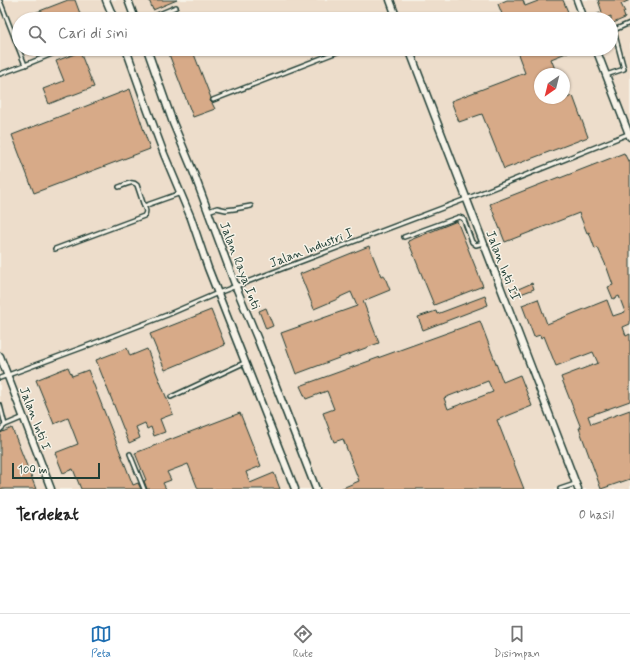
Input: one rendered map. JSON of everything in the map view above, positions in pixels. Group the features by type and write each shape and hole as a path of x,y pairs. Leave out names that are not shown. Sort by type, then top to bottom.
{"street":[{"path":"106,0 111,12"},
{"path":"128,0 132,12"},
{"path":"390,0 394,12"},
{"path":"577,0 581,12"},
{"path":"128,56 164,154 181,193 218,293 295,489"},
{"name":"Jalan Raya Inti","path":"149,56 173,123 193,171 236,287 264,354 316,489"},
{"name":"Jalan Inti II","path":"412,56 576,487"},
{"path":"599,56 629,136"},
{"name":"Jalan Inti I","path":"0,356 51,489"}],"lane":[{"path":"0,1 12,32"},
{"path":"164,12 176,7"},
{"path":"618,28 630,23"},
{"path":"606,75 624,69 618,46"},
{"path":"21,56 25,65"},
{"path":"0,74 47,56"},
{"path":"213,100 327,56"},
{"name":"Jalan Industri I","path":"0,378 629,136"},
{"path":"55,249 144,216 146,211 137,185 132,182 119,187"},
{"path":"144,206 181,193"},
{"path":"208,211 218,208 226,210 251,206"},
{"path":"404,237 458,217 464,220 472,242 476,245 484,243"},
{"path":"171,397 246,362"},
{"path":"0,405 5,425"},
{"path":"0,430 5,425 24,417"},
{"path":"130,454 144,489"},
{"path":"560,489 576,487"}],"shaded area":[{"path":"0,0 630,0 630,489 0,489"}],"building":[{"path":"68,0 75,0 79,12 37,12"},
{"path":"149,0 177,0 153,10"},
{"path":"507,0 523,0 525,6 538,0 563,0 568,12 501,12 498,4"},
{"path":"598,0 630,0 621,4 625,12 623,12 625,18 618,21 618,12 602,12"},
{"path":"69,56 82,56 94,87 49,104 43,89 64,81 56,61"},
{"path":"170,56 195,56 211,98 210,101 215,109 193,117"},
{"path":"519,56 558,56 551,59 555,68 534,68 534,104 570,104 570,97 573,96 588,137 504,169 482,114 459,122 451,101 525,73"},
{"path":"130,89 150,149 34,193 12,135"},
{"path":"624,153 628,161 630,160 630,324 623,327 626,336 630,334 630,401 588,416 591,424 630,410 630,479 601,489 579,428 581,428 561,377 598,363 593,352 556,366 544,336 541,338 540,335 534,337 522,305 538,299 547,324 607,300 613,316 625,312 619,296 613,299 608,287 613,285 607,268 598,248 595,249 589,232 587,233 579,213 505,242 490,204"},
{"path":"457,221 483,286 434,305 408,241"},
{"path":"369,246 381,276 384,275 390,290 363,301 379,343 296,374 281,333 357,306 351,292 314,309 300,274"},
{"path":"532,283 534,289 518,295 516,290"},
{"path":"485,296 488,305 423,330 418,317 436,311 437,314"},
{"path":"266,308 273,326 266,329 259,311"},
{"path":"211,310 225,345 165,370 150,334"},
{"path":"480,321 503,382 520,375 532,406 497,420 524,489 340,489 359,481 343,439 334,442 323,413 334,409 327,391 306,399 300,386","holes":["488,381 493,392 448,409 444,398"]},
{"path":"127,348 130,356 147,349 173,414 160,419 165,432 154,436 151,427 147,429 145,423 136,427 140,438 129,443 96,360"},
{"path":"68,367 72,376 88,370 133,485 138,483 141,489 81,489 73,469 63,473 55,453 78,444 68,418 54,424 36,380"},
{"path":"240,413 261,466 246,472 250,483 274,473 280,489 198,489 188,464 167,472 171,480 163,483 166,489 147,489 144,481 146,480 135,453"},
{"path":"12,428 36,489 0,489 0,433"}]}
